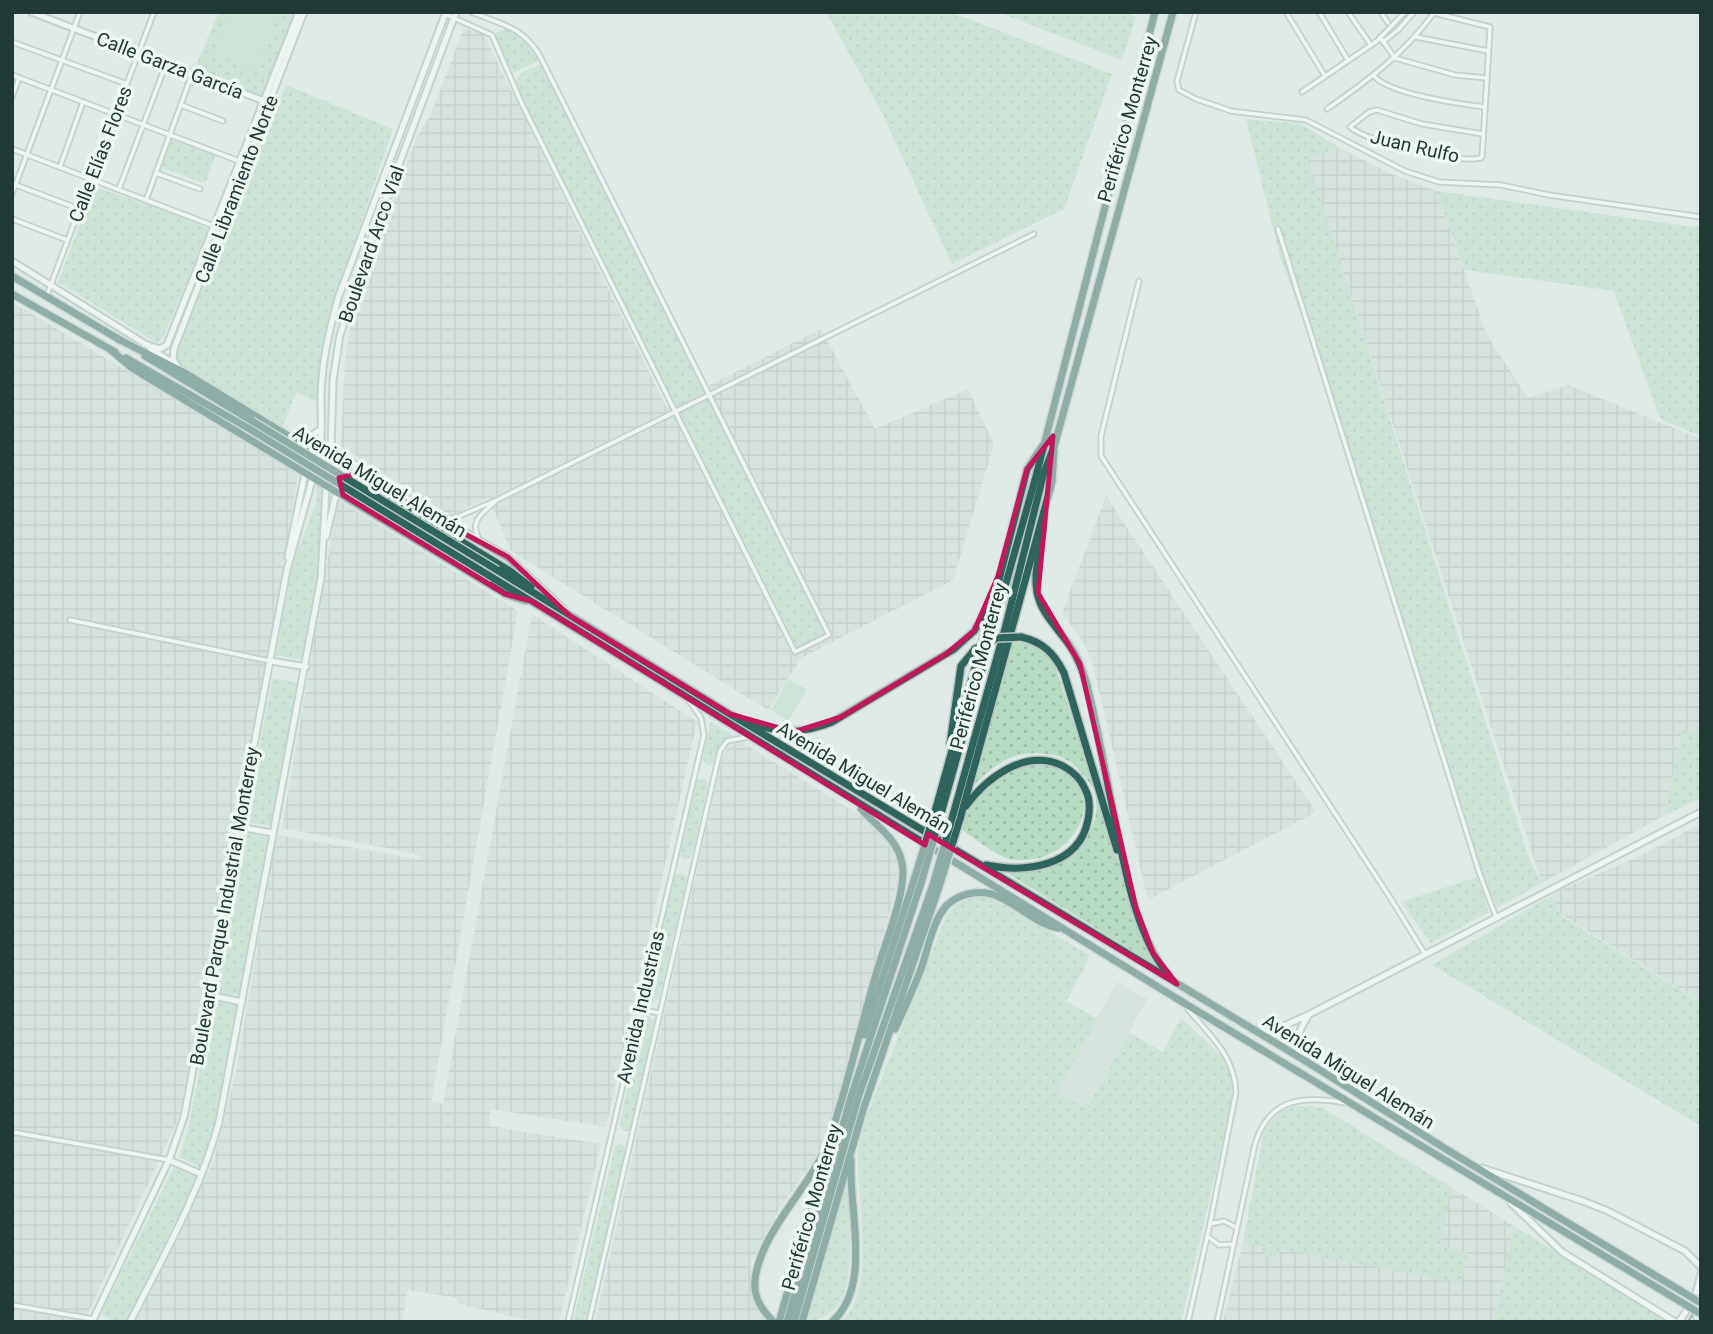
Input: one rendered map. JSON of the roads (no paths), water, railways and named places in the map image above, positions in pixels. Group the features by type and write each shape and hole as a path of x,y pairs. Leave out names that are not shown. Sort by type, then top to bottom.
{"highway":[{"name":"Periférico Monterrey","path":"787,1322 1044,445 1155,12"},
{"name":"Periférico Monterrey","path":"794,1322 859,1095 936,886 958,815 1042,480 1054,447 1173,12"},
{"name":"Avenida Miguel Alemán","path":"12,276 495,574 547,601 1701,1303"},
{"name":"Avenida Miguel Alemán","path":"12,294 250,425"},
{"path":"118,339 185,373 320,453 510,571 547,601"},
{"path":"111,350 132,368 510,596 531,601"},
{"path":"292,465 300,454 301,443"},
{"path":"939,809 1027,468 1044,445"},
{"path":"958,815 1044,512 1053,474 1054,447"},
{"path":"342,494 338,487 339,478 347,473 354,474"},
{"path":"1044,512 1044,535 1036,583 1038,593 1047,616 1075,654 1086,682 1123,859 1149,944 1161,966 1177,984"},
{"name":"Avenida Miguel Alemán","path":"495,574 531,601 750,737 1578,1240 1699,1318"},
{"path":"730,714 766,729 785,731 812,729 831,722 946,654 968,637 984,616 998,576"},
{"path":"948,767 961,666 975,649 997,638 1021,637 1044,645 1056,658 1064,673 1112,835 1123,859"},
{"path":"958,815 995,776 1016,765 1036,761 1064,767 1077,777 1087,792 1089,808 1085,832 1068,853 1034,867 1010,868 979,863"},
{"path":"830,1139 817,1165 778,1223 758,1265 755,1290 760,1306 775,1321 830,1139 848,1079 904,880 902,864 894,842 857,803"},
{"path":"848,1079 918,879"},
{"path":"802,1322 854,1142 936,886"},
{"path":"878,1068 915,984 938,920 952,901 966,894 990,894 1043,923 1064,929"},
{"path":"832,1322 847,1302 855,1268 851,1180 854,1142"}],"street":[{"name":"Calle Garza García","path":"31,12 266,102"},
{"path":"12,194 80,12"},
{"name":"Calle Elías Flores","path":"47,296 154,12"},
{"name":"Calle Libramiento Norte","path":"177,366 173,358 174,349 299,12"},
{"name":"Calle Libramiento Norte","path":"281,63 304,12"},
{"path":"445,13 455,15 494,38 522,104 795,652 829,635 535,47 516,29 471,12"},
{"path":"1196,12 1177,81 1179,90 1196,99 1231,111 1306,120 1405,171 1439,182 1500,185 1549,195 1701,217"},
{"path":"1286,12 1325,76"},
{"path":"1319,12 1348,60"},
{"path":"1348,12 1371,45"},
{"path":"1381,12 1388,23"},
{"path":"1302,92 1371,45 1405,12"},
{"path":"1383,42 1414,12"},
{"name":"Boulevard Arco Vial","path":"313,477 320,453 321,381 338,298 445,13"},
{"path":"1326,109 1395,58 1416,37 1431,13 1458,21 1486,24 1490,29 1483,134"},
{"name":"Boulevard Arco Vial","path":"326,484 331,460 333,380 340,335 360,268 455,15"},
{"path":"1416,37 1488,51"},
{"path":"1378,39 1395,58 1455,75 1487,78"},
{"path":"12,42 127,84"},
{"path":"118,190 166,64"},
{"path":"146,200 192,74"},
{"path":"12,75 239,160"},
{"path":"1373,76 1386,85 1412,93 1452,103 1485,107"},
{"path":"12,97 19,78"},
{"path":"60,167 83,102"},
{"name":"Calle Libramiento Norte","path":"131,336 155,349 165,347 170,340 214,226 237,176 239,160 266,102"},
{"path":"181,105 223,121"},
{"name":"Juan Rulfo","path":"1377,110 1432,126 1483,134 1482,157 1477,160 1396,146 1365,136 1352,129 1351,125 1369,112 1377,110"},
{"path":"12,149 214,226"},
{"path":"394,149 402,152"},
{"path":"12,172 20,173"},
{"path":"156,173 200,189"},
{"path":"16,185 80,209"},
{"path":"12,219 67,240"},
{"path":"1278,229 1475,859 1496,918"},
{"path":"439,518 457,517 497,500 1034,234"},
{"path":"12,261 185,373"},
{"path":"1139,281 1101,436 1101,457 1320,789 1425,954"},
{"path":"301,443 321,429"},
{"path":"331,449 518,566 570,616"},
{"path":"287,570 289,547 305,473"},
{"name":"Boulevard Parque Industrial Monterrey","path":"94,1321 169,1160 187,1103 287,570 313,477"},
{"name":"Boulevard Parque Industrial Monterrey","path":"130,1322 201,1174 219,1122 306,667 323,558 326,484"},
{"path":"323,558 335,498 342,494"},
{"path":"393,499 415,503"},
{"path":"486,545 476,535 475,525 478,517 497,500"},
{"path":"70,620 306,667"},
{"name":"Avenida Industrias","path":"568,1322 704,735 701,718 686,696"},
{"name":"Avenida Industrias","path":"589,1322 720,749 730,740 750,737"},
{"path":"1253,1029 1270,1032 1310,1014 1701,812"},
{"path":"238,827 273,833"},
{"path":"208,995 242,1002"},
{"path":"1184,1003 1224,1052 1235,1076 1235,1106 1188,1322"},
{"path":"639,1009 659,1013"},
{"path":"1304,1060 1298,1050 1297,1037 1310,1014"},
{"path":"1217,1322 1255,1144 1263,1124 1279,1107 1296,1101 1349,1103"},
{"path":"12,1132 169,1160 201,1174"},
{"path":"1454,1154 1504,1176 1558,1192 1608,1212 1685,1251 1701,1267"},
{"path":"1501,1194 1562,1252 1677,1322 1695,1298 1701,1273"},
{"path":"1210,1224 1224,1221 1237,1228"},
{"path":"1207,1237 1219,1245 1234,1243"},
{"path":"12,1305 94,1321"},
{"path":"1699,1318 1701,1309"}],"railway":[{"path":"1688,1322 1701,1300"}]}
